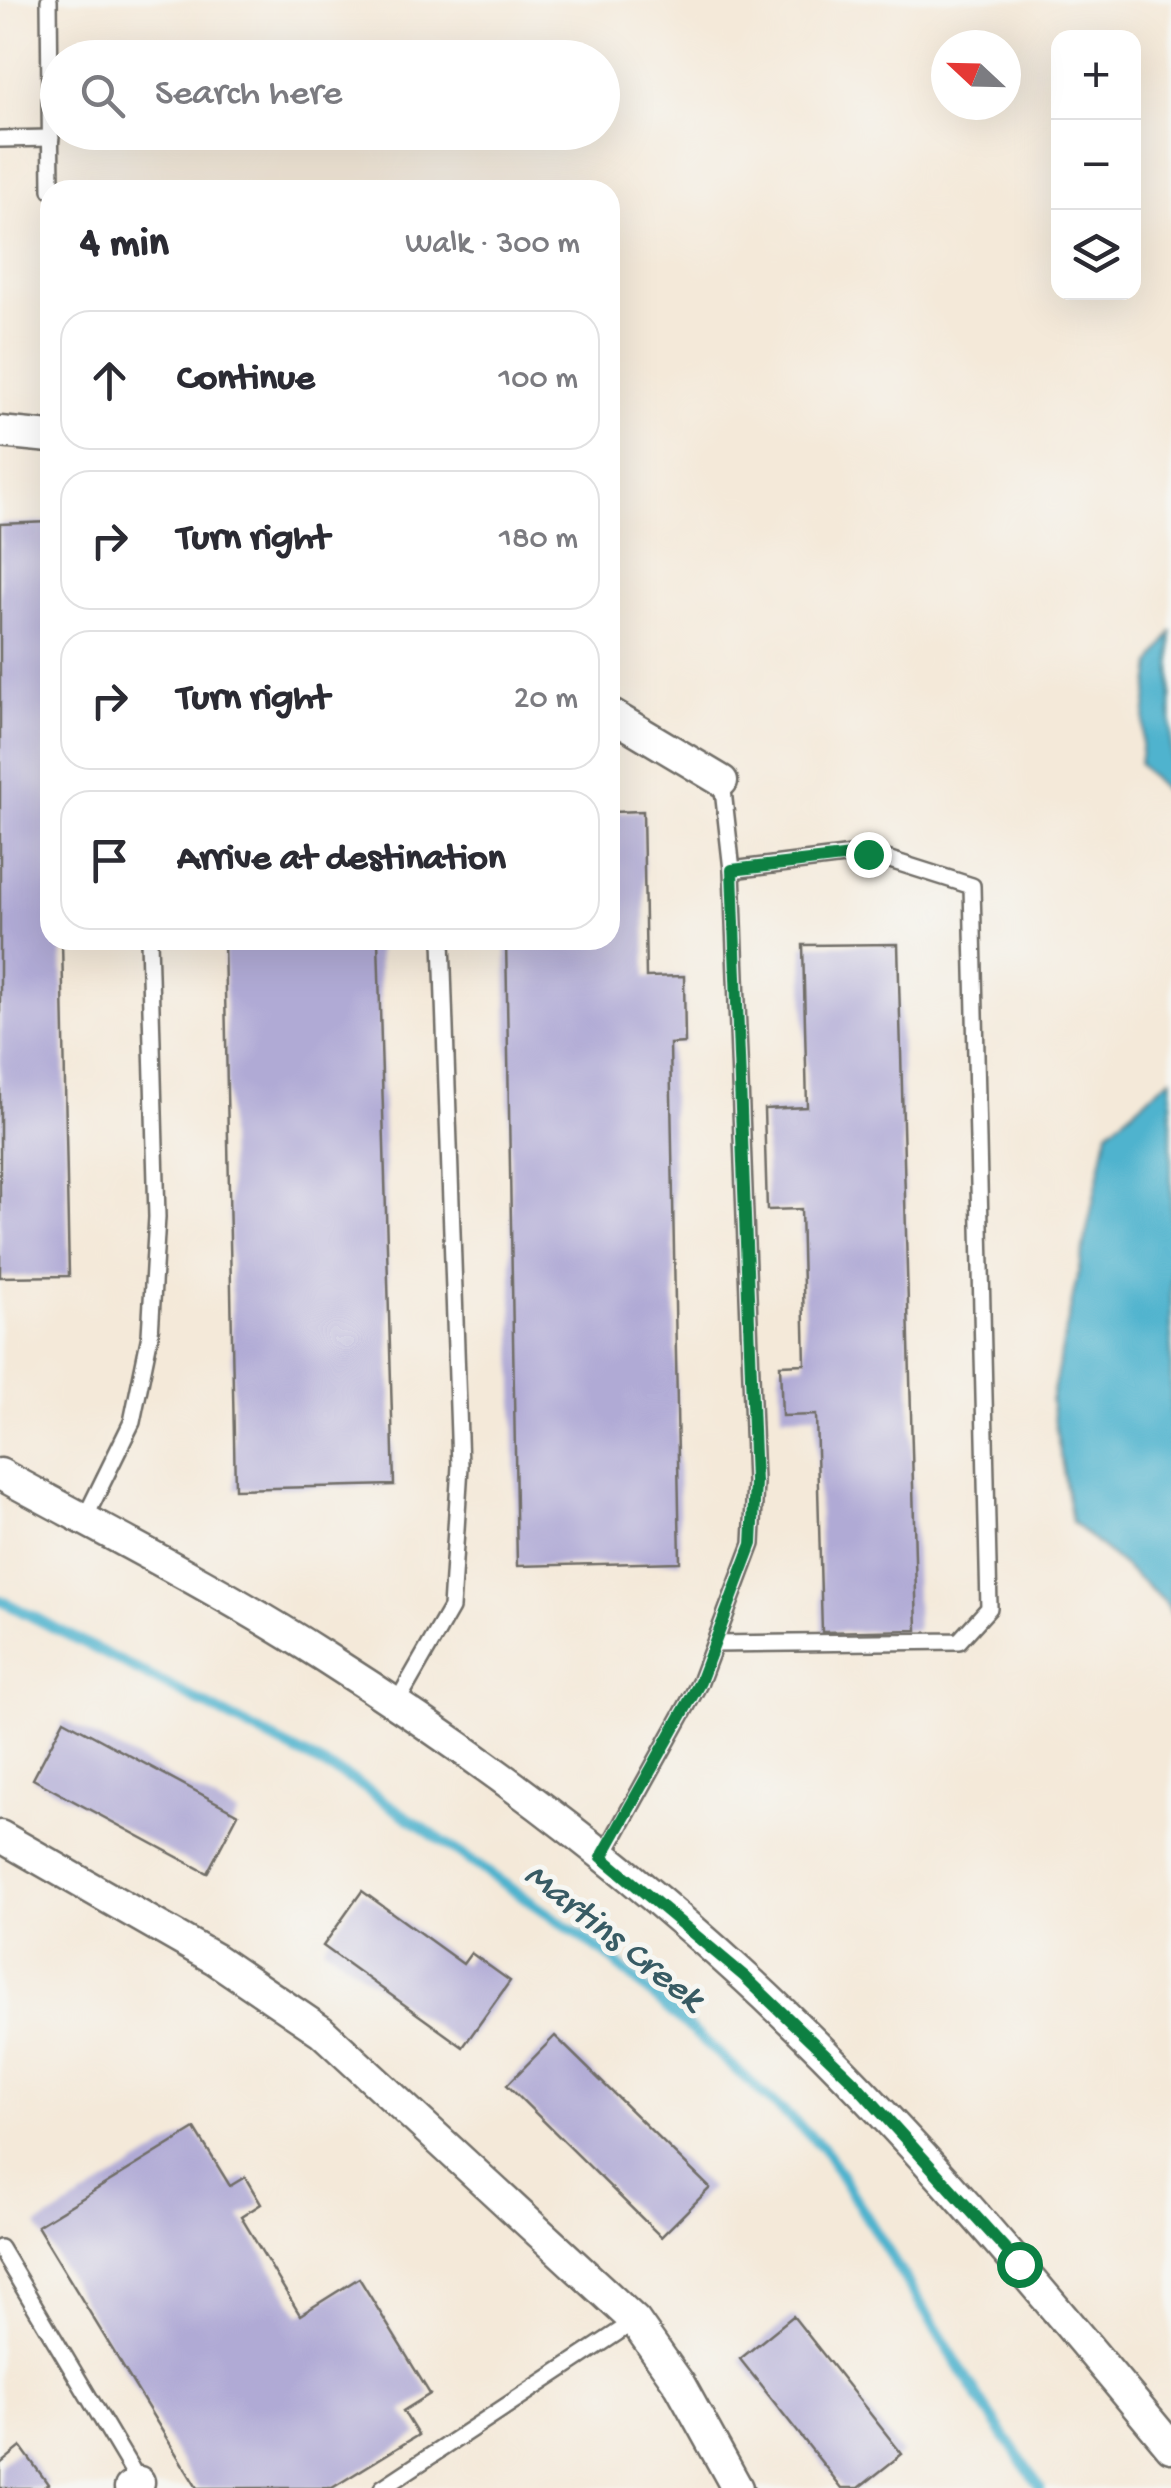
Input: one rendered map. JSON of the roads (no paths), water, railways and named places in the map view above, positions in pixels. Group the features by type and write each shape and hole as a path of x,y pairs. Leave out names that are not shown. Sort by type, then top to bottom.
{"street":[{"path":"0,432 40,436"},
{"path":"620,720 722,781"},
{"path":"0,1474 321,1654 396,1704 602,1857 744,1976 852,2080 1019,2264 1171,2447"},
{"path":"0,1836 216,1959 320,2031 635,2321 680,2385 737,2488"}],"lane":[{"path":"49,0 50,40"},
{"path":"0,138 40,138"},
{"path":"51,150 51,180"},
{"path":"602,1857 700,1682 752,1544 755,1482 732,870 722,781"},
{"path":"715,1644 959,1641 989,1608 972,886 868,854 732,870"},
{"path":"84,1520 132,1422 150,1335 157,1217 149,950"},
{"path":"396,1704 450,1608 459,1484 442,950"},
{"path":"0,2248 137,2486"},
{"path":"382,2488 635,2321"}],"water":[{"path":"1171,633 1171,798 1139,764 1152,664"},
{"path":"1171,1078 1171,1615 1163,1600 1072,1522 1051,1401 1108,1131"}],"waterway":[{"name":"Martins Creek","path":"0,1600 356,1782 605,1953 824,2148 980,2400 1040,2488"}]}
